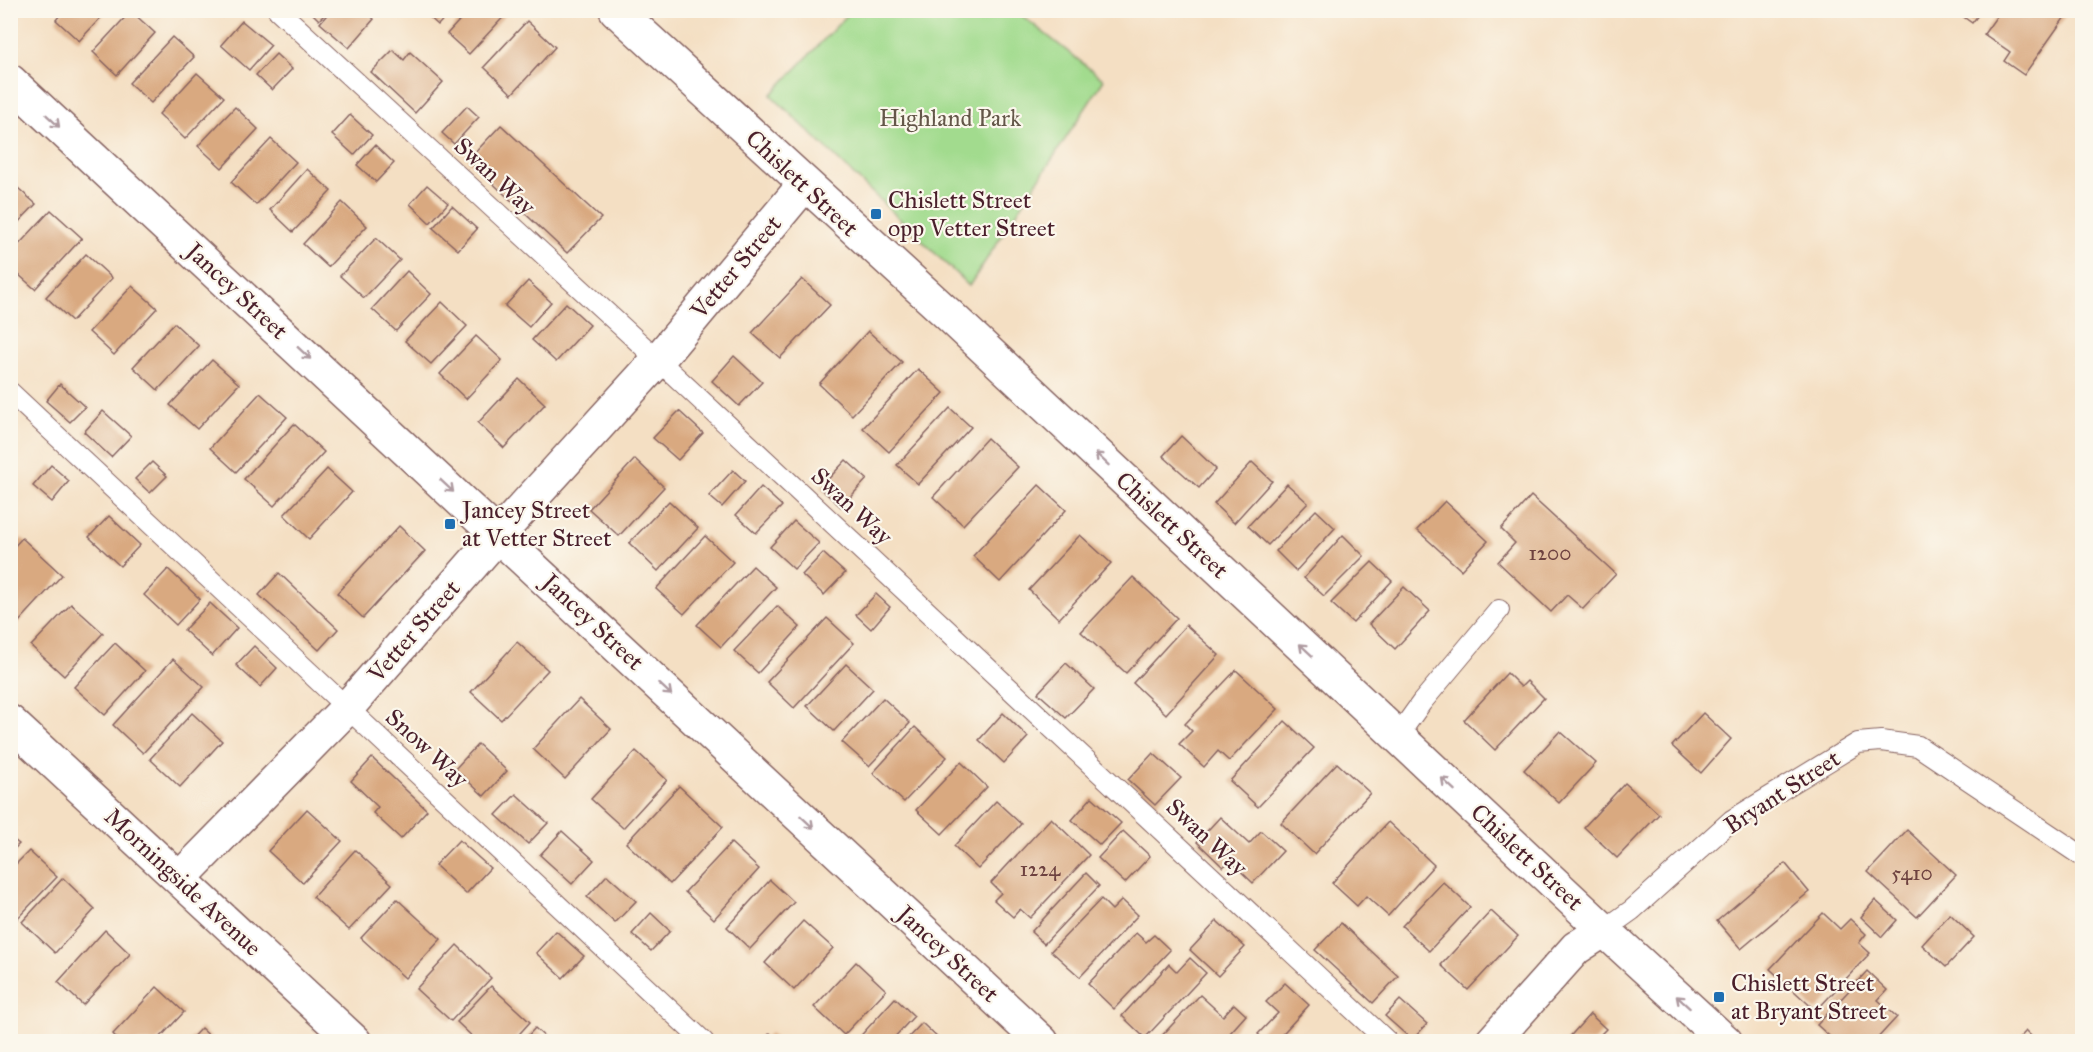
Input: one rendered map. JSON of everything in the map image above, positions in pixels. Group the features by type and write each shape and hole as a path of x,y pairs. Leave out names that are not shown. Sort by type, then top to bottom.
{"street":[{"name":"Chislett Street","path":"616,10 950,316 1604,930 1726,1041"},
{"name":"Jancey Street","path":"10,81 1042,1041"},
{"name":"Vetter Street","path":"180,878 347,708 499,534 658,360 804,184"},
{"name":"Morningside Avenue","path":"10,722 355,1041"},
{"name":"Bryant Street","path":"1492,1041 1576,948 1604,930"}],"lane":[{"name":"Swan Way","path":"278,10 658,360 1388,1041"},
{"name":"Snow Way","path":"10,392 704,1041"},
{"path":"1397,736 1422,702 1499,610"},
{"name":"Bryant Street","path":"1604,930 1632,910 1732,820 1858,743 1881,741 1918,746 2082,856"}],"green space":[{"name":"Highland Park","path":"852,10 1016,11 1104,80 969,286 771,95"}],"building":[{"path":"64,10 108,10 79,41 56,20"},
{"path":"309,10 329,10 319,20"},
{"path":"331,10 364,10 374,19 349,48 320,23"},
{"path":"422,10 452,10 438,25"},
{"path":"469,10 510,10 469,54 447,34"},
{"path":"1954,10 1982,10 1972,23"},
{"path":"2001,10 2056,10 2065,17 2024,75 2004,61 2010,52 1984,34"},
{"path":"131,11 155,33 117,75 93,52"},
{"path":"242,21 271,45 249,70 221,45"},
{"path":"527,21 555,47 512,94 484,67"},
{"path":"172,37 194,57 151,103 129,83"},
{"path":"393,50 404,60 410,52 443,82 415,113 371,72"},
{"path":"276,54 292,69 272,90 256,75"},
{"path":"197,73 224,97 185,139 159,114"},
{"path":"467,106 479,117 454,144 442,133"},
{"path":"235,107 258,129 222,168 198,146"},
{"path":"350,115 372,135 354,155 332,135"},
{"path":"501,125 601,218 567,253 468,160"},
{"path":"271,139 296,162 256,205 231,182"},
{"path":"375,145 394,163 376,182 357,165"},
{"path":"307,169 331,191 293,232 270,210"},
{"path":"10,181 36,204 10,231"},
{"path":"427,185 448,203 430,223 410,204"},
{"path":"342,202 367,226 328,267 303,244"},
{"path":"452,206 477,229 458,250 433,228"},
{"path":"51,210 82,238 35,289 10,267 10,254"},
{"path":"376,238 400,260 364,298 340,276"},
{"path":"86,254 112,278 72,321 46,297"},
{"path":"407,271 431,294 396,331 372,309"},
{"path":"802,279 830,305 780,358 752,333"},
{"path":"528,281 551,302 529,327 505,306"},
{"path":"132,286 157,308 114,355 89,332"},
{"path":"442,302 467,326 431,364 405,341"},
{"path":"566,303 590,325 556,362 532,340"},
{"path":"174,323 199,346 158,390 133,367"},
{"path":"868,331 902,362 852,415 819,384"},
{"path":"476,336 502,360 466,399 440,374"},
{"path":"734,356 762,382 739,406 712,381"},
{"path":"212,360 239,384 197,429 170,405"},
{"path":"918,369 944,393 889,452 863,428"},
{"path":"519,379 545,404 504,448 478,423"},
{"path":"60,384 85,407 70,422 46,401"},
{"path":"260,393 287,417 236,472 210,448"},
{"path":"950,408 971,427 918,484 897,465"},
{"path":"103,411 131,436 111,457 84,432"},
{"path":"679,411 703,433 678,460 653,438"},
{"path":"294,424 324,452 274,506 244,479"},
{"path":"1181,436 1216,469 1199,488 1163,456"},
{"path":"987,438 1018,467 963,525 933,497"},
{"path":"635,459 664,487 619,536 589,509"},
{"path":"846,460 867,479 841,507 820,488"},
{"path":"152,462 167,476 150,493 135,479"},
{"path":"1252,462 1272,481 1234,523 1214,504"},
{"path":"51,465 69,481 52,502 33,486"},
{"path":"327,469 352,492 309,539 284,515"},
{"path":"733,470 745,481 722,507 709,496"},
{"path":"1287,484 1308,503 1268,545 1248,526"},
{"path":"1039,485 1066,510 1000,582 973,556"},
{"path":"761,487 782,506 756,533 736,515"},
{"path":"1531,496 1616,574 1583,609 1567,595 1551,612 1498,562 1515,543 1501,529"},
{"path":"669,501 698,528 658,571 629,543"},
{"path":"1445,501 1488,541 1461,570 1417,530"},
{"path":"1316,510 1335,528 1296,571 1276,551"},
{"path":"109,516 140,545 120,566 89,537"},
{"path":"794,521 819,543 794,569 770,547"},
{"path":"399,526 425,551 363,618 337,593"},
{"path":"1080,535 1111,563 1059,619 1029,590"},
{"path":"1343,535 1364,556 1324,596 1304,578"},
{"path":"705,536 733,562 684,614 656,589"},
{"path":"22,538 62,575 16,625 10,620 10,551"},
{"path":"823,553 845,573 824,595 802,575"},
{"path":"1372,562 1392,581 1353,623 1331,603"},
{"path":"753,566 776,587 721,647 697,625"},
{"path":"168,569 200,599 176,625 144,595"},
{"path":"279,573 338,629 319,650 259,595"},
{"path":"1133,577 1177,618 1126,673 1081,632"},
{"path":"1404,587 1430,611 1395,649 1369,624"},
{"path":"876,594 890,607 871,629 856,615"},
{"path":"210,603 237,628 212,656 184,630"},
{"path":"71,604 103,633 64,676 31,646"},
{"path":"777,606 800,627 758,673 734,651"},
{"path":"827,618 854,643 794,708 767,682"},
{"path":"1186,625 1219,655 1166,714 1133,683"},
{"path":"517,642 548,670 501,720 471,692"},
{"path":"115,643 145,671 105,715 74,687"},
{"path":"254,646 277,668 260,687 236,665"},
{"path":"173,659 204,687 143,753 113,725"},
{"path":"1066,663 1094,689 1066,718 1038,693"},
{"path":"846,664 873,689 834,731 807,706"},
{"path":"1236,670 1278,709 1229,761 1218,751 1204,767 1179,744 1192,731 1185,724"},
{"path":"1507,673 1521,687 1527,681 1544,698 1495,750 1464,720"},
{"path":"883,698 910,723 869,766 842,742"},
{"path":"579,699 611,729 565,779 533,749"},
{"path":"192,713 222,741 180,787 150,759"},
{"path":"1003,713 1028,737 1004,763 979,740"},
{"path":"1703,713 1731,739 1701,773 1672,746"},
{"path":"1285,721 1314,748 1258,807 1230,781"},
{"path":"915,727 947,757 904,802 873,773"},
{"path":"1560,731 1596,763 1559,803 1524,770"},
{"path":"478,744 507,771 484,796 455,769"},
{"path":"636,751 667,780 623,828 591,799"},
{"path":"1153,753 1181,778 1155,805 1128,780"},
{"path":"372,758 427,810 401,839 373,813 378,807 351,781"},
{"path":"961,762 987,787 942,834 916,810"},
{"path":"1337,763 1370,793 1314,854 1281,823"},
{"path":"1625,783 1659,814 1617,858 1584,827"},
{"path":"679,786 723,827 670,884 626,843"},
{"path":"516,794 548,823 528,844 496,815"},
{"path":"1092,797 1121,823 1100,845 1072,820"},
{"path":"996,801 1021,824 978,869 954,846"},
{"path":"307,809 342,841 303,883 268,851"},
{"path":"1220,817 1249,844 1261,831 1283,851 1253,883 1230,861 1223,867 1197,842"},
{"path":"1051,818 1089,855 1030,918 1020,909 1013,917 994,900 1001,893 991,883"},
{"path":"1388,822 1434,865 1388,916 1366,896 1357,906 1332,883"},
{"path":"1907,830 1956,875 1917,917 1868,872"},
{"path":"562,831 594,860 572,884 540,855"},
{"path":"1123,831 1150,856 1125,883 1098,858"},
{"path":"10,837 19,844 10,853"},
{"path":"459,840 490,868 466,894 435,865"},
{"path":"731,843 759,869 714,919 685,892"},
{"path":"355,850 392,884 349,930 313,897"},
{"path":"29,851 57,877 12,924 10,922 10,870"},
{"path":"1785,863 1809,892 1741,949 1717,921"},
{"path":"1086,873 1099,886 1044,944 1031,932"},
{"path":"607,875 636,901 615,923 587,897"},
{"path":"63,878 95,909 55,953 22,922"},
{"path":"770,880 794,902 750,949 727,927"},
{"path":"1443,882 1470,907 1429,951 1402,926"},
{"path":"397,899 441,939 405,978 361,938"},
{"path":"1101,899 1112,910 1122,900 1138,915 1080,977 1051,951"},
{"path":"1875,900 1897,920 1882,937 1861,917"},
{"path":"1491,911 1518,936 1468,990 1441,965"},
{"path":"651,913 670,931 651,951 632,934"},
{"path":"1823,913 1840,929 1850,919 1866,934 1859,943 1870,953 1816,1011 1770,969"},
{"path":"1950,914 1974,937 1946,967 1922,945"},
{"path":"803,921 833,948 794,990 765,963"},
{"path":"1217,921 1245,947 1218,976 1190,950"},
{"path":"1341,923 1398,976 1373,1003 1315,950"},
{"path":"105,930 130,954 83,1005 58,982"},
{"path":"556,931 584,956 563,978 536,953"},
{"path":"1136,933 1146,942 1154,935 1170,950 1114,1009 1088,984"},
{"path":"457,945 491,978 451,1021 416,989"},
{"path":"1190,958 1206,973 1145,1038 1122,1016 1169,964 1177,972"},
{"path":"856,962 886,990 844,1035 814,1007"},
{"path":"1867,971 1887,990 1878,1000 1897,1017 1874,1042 1836,1042 1817,1025"},
{"path":"1285,983 1309,1005 1275,1042 1266,1042 1258,1034 1278,1013 1266,1002"},
{"path":"491,986 530,1022 512,1042 478,1042 457,1022"},
{"path":"157,987 184,1012 156,1042 120,1042 113,1034"},
{"path":"1200,995 1223,1016 1234,1004 1246,1015 1222,1042 1156,1042"},
{"path":"895,998 914,1016 890,1042 855,1042"},
{"path":"1400,1000 1427,1024 1412,1040 1385,1016"},
{"path":"1590,1014 1606,1029 1593,1042 1565,1042"},
{"path":"922,1023 942,1042 904,1042"},
{"path":"201,1028 216,1042 188,1042"},
{"path":"535,1028 550,1042 522,1042"},
{"path":"2026,1031 2037,1042 2016,1042"},
{"path":"770,1033 780,1042 762,1042"}],"place":[{"name":"Chislett Street opp Vetter Street","path":"876,214"},
{"name":"Jancey Street at Vetter Street","path":"450,524"},
{"name":"Chislett Street at Bryant Street","path":"1719,997"}]}
